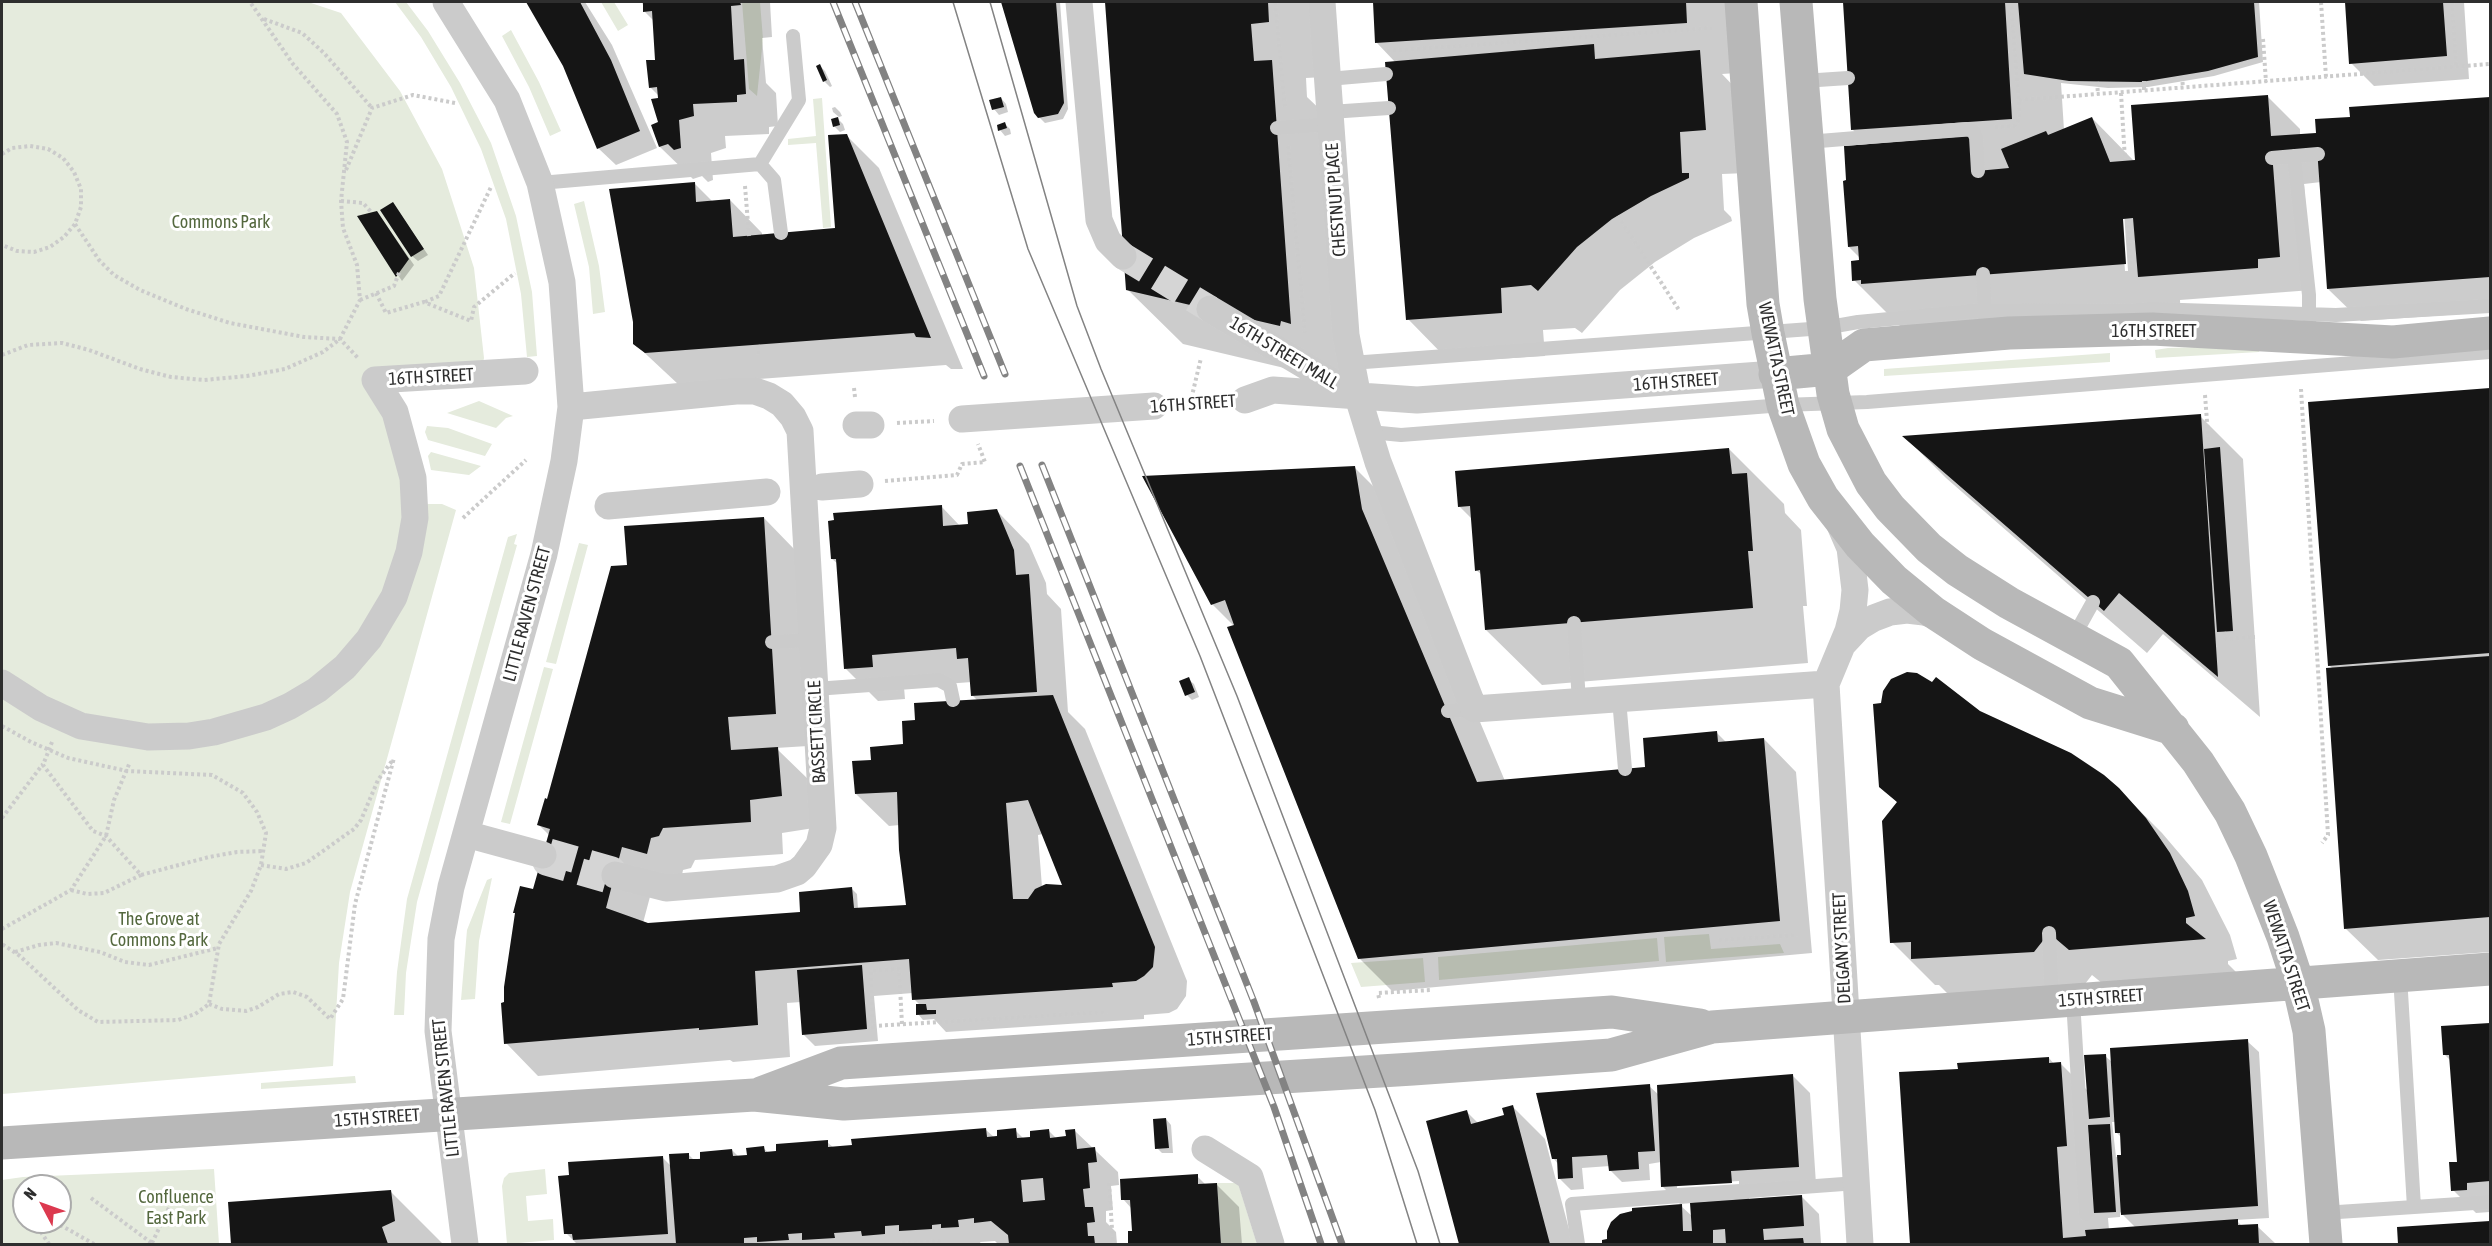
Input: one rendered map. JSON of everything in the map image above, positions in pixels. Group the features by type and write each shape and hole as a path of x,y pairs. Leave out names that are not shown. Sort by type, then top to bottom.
{"main road":[{"name":"WEWATTA STREET","path":"1741,2 1763,296 1768,333 1779,389 1804,464 1833,510 1860,544 1894,580 1942,617 1982,644 2090,703 2173,729"},
{"name":"WEWATTA STREET","path":"1796,2 1820,299 1836,404 1843,429 1871,483 1890,508 1916,535 1957,570 2009,603 2119,663 2198,762 2230,812 2251,856 2298,983 2309,1031 2324,1229"},
{"name":"16TH STREET","path":"1779,389 1830,369 1864,345 1985,323 2152,329 2308,325 2393,342 2490,333"},
{"name":"15TH STREET","path":"2,1143 754,1095 844,1104 1611,1055 1712,1027 2490,969"},
{"name":"15TH STREET","path":"754,1095 841,1063 853,1062 1612,1012 1712,1027"}],"street":[{"name":"LITTLE RAVEN STREET","path":"446,2 507,100 540,183 562,282 571,407 564,461 544,554 451,886 441,939 438,1031 465,1245"},
{"path":"1079,2 1095,192 1104,233 1114,249 1124,256"},
{"name":"CHESTNUT PLACE","path":"1322,2 1346,335 1351,363 1358,397 1378,462 1461,710 1579,702"},
{"name":"16TH STREET MALL","path":"1210,309 1358,397"},
{"name":"16TH STREET","path":"2,683 41,708 81,726 148,737 189,736 258,720 290,706 317,690 345,667 369,639 394,597 409,552 415,518 413,478 395,412 375,380 525,371"},
{"name":"16TH STREET","path":"1245,400 1273,390 1417,400 1779,389"},
{"name":"BASSETT CIRCLE","path":"571,407 755,391 782,404 793,417 800,431 823,828 816,852 797,872 777,879 666,888 615,875"},
{"name":"16TH STREET","path":"964,418 1154,406"},
{"path":"822,487 860,484"},
{"path":"608,506 767,492"},
{"name":"DELGANY STREET","path":"1833,510 1850,548 1855,590 1848,631 1826,684 1860,1245"},
{"name":"DELGANY STREET","path":"1837,654 1859,627 1882,615 1907,610 1942,617"},
{"path":"1579,702 1826,684"},
{"path":"466,834 543,855"},
{"path":"1205,1149 1250,1177 1271,1245"}],"lane":[{"path":"760,164 799,100 793,36"},
{"path":"1328,79 1386,74"},
{"path":"1803,81 1848,78"},
{"path":"1282,127 1389,108"},
{"path":"1807,142 1967,129 1973,131 1976,136 1978,171"},
{"path":"2272,158 2318,154"},
{"path":"2294,156 2309,294 2308,325"},
{"path":"540,183 760,164"},
{"path":"760,164 774,180 781,233"},
{"path":"1983,274 1985,323"},
{"name":"16TH STREET","path":"2308,325 2336,315 2490,306"},
{"name":"16TH STREET","path":"1351,363 1768,333 1824,328 1858,322 1985,323"},
{"name":"16TH STREET","path":"1370,432 1401,435 1779,389 1836,404 2490,352"},
{"path":"2073,638 2093,602"},
{"path":"1574,623 1579,702"},
{"path":"772,642 812,640"},
{"path":"815,689 939,680 950,686 953,700"},
{"path":"1618,699 1625,769"},
{"path":"2049,933 2063,1001 2086,1214"},
{"path":"2400,976 2414,1207"},
{"path":"1578,1245 1572,1204 1857,1183"},
{"path":"2324,1229 2414,1207 2490,1202"}],"path":[{"path":"2,355 28,345 62,343 89,350 140,369 204,380 247,376 285,369 323,352 340,339 360,300 357,265 343,228 341,201 347,142 337,114 293,64 250,2"},
{"path":"1275,2 1282,127 1305,338"},
{"path":"2011,2 2019,100 2019,120 2014,126"},
{"path":"2321,2 2326,77"},
{"path":"2452,2 2456,67"},
{"path":"263,18 302,33 324,53 372,108"},
{"path":"1382,51 1715,28"},
{"path":"2263,39 2266,82"},
{"path":"2019,100 2490,64"},
{"path":"2182,76 2183,88"},
{"path":"2144,81 2144,91"},
{"path":"2097,82 2098,94"},
{"path":"2121,93 2125,160"},
{"path":"343,177 372,108 413,95 455,102"},
{"path":"2,154 12,148 30,146 48,149 63,158 74,172 81,189 81,207 75,224 64,237 50,247 34,252 17,251 2,245"},
{"path":"744,166 749,236"},
{"path":"376,293 386,313 439,296 491,187"},
{"path":"341,201 363,203 372,213"},
{"path":"1618,216 1679,310"},
{"path":"2128,219 2131,273"},
{"path":"75,224 99,260 114,275 140,290 186,309 230,323 304,337 340,339 365,365"},
{"path":"360,300 394,286 400,270"},
{"path":"424,302 471,321 474,307 514,273"},
{"path":"758,345 759,357"},
{"path":"1190,404 1201,358"},
{"path":"854,388 861,417 964,418 986,462 962,464 957,475 860,484"},
{"path":"2204,388 2209,448"},
{"path":"2301,389 2328,835 2322,843"},
{"name":"16TH STREET","path":"1154,406 1245,400"},
{"path":"463,518 526,460"},
{"path":"2224,632 2225,639 2255,637"},
{"path":"2,818 43,765 49,750"},
{"path":"209,1004 222,1009 246,1011 258,1007 279,994 293,993 307,997 330,1019 343,999 355,904 394,758 378,780 361,820 354,830 306,863 286,869 261,865"},
{"path":"43,765 93,831 106,836 141,875"},
{"path":"2,929 70,890 106,836 114,800 127,771"},
{"path":"2,944 14,952 78,1010 98,1022 178,1020 195,1014 209,1004 218,948 251,891 261,865 266,833 257,812 243,793 212,775"},
{"path":"70,890 87,894 104,893 141,875 209,857 237,852 263,851"},
{"path":"1719,940 1797,935"},
{"path":"14,952 56,943 100,952 125,962 149,965 218,948"},
{"path":"873,1032 871,971 899,969 902,1024"},
{"path":"1378,993 1431,990"},
{"path":"873,1026 1108,1012"},
{"path":"1109,1183 1113,1245"},
{"path":"152,1244 176,1193"},
{"path":"91,1198 152,1244"},
{"path":"72,1232 94,1245"},
{"path":"884,1245 939,1241 939,1245"},
{"path":"142,1245 152,1244"}],"green space":[{"name":"Commons Park","path":"2,2 308,2 341,13 400,91 442,169 474,268 484,358 482,367 378,375 420,504 442,504 456,510 350,892 339,963 333,1066 2,1094"},
{"path":"395,2 406,2 428,31 460,83 491,143 516,216 532,292 537,356 527,357 521,294 506,219 481,149 451,87 421,37"},
{"path":"601,2 614,2 628,25 618,31"},
{"path":"742,2 760,2 763,39 757,96 749,89"},
{"path":"511,30 539,82 561,131 550,136 529,87 502,36"},
{"path":"822,98 831,227 823,228 816,143 788,145 788,139 816,136 813,99"},
{"path":"584,201 599,266 605,312 593,314 589,267 574,204"},
{"path":"2261,345 2259,352 2156,358 2155,350 2168,348"},
{"path":"2110,353 2110,362 1884,376 1884,369"},
{"path":"479,401 513,416 506,418 496,428 447,413"},
{"path":"427,426 448,428 492,444 485,456 428,440 425,432"},
{"path":"431,452 481,466 469,475 431,470 428,456"},
{"path":"517,534 514,544 517,545 417,902 406,973 404,1015 394,1015 397,972 407,899 508,537"},
{"path":"579,543 588,545 556,664 546,662"},
{"path":"544,667 553,669 510,824 501,822"},
{"path":"492,878 479,941 475,999 461,1000 467,930 487,880"},
{"path":"1709,934 1711,949 1780,944 1784,953 1666,962 1664,937"},
{"path":"1657,938 1659,961 1439,980 1438,957"},
{"path":"1423,958 1425,982 1361,987 1351,963"},
{"path":"355,1076 356,1083 261,1089 261,1083"},
{"name":"Confluence East Park","path":"214,1169 219,1244 2,1244 2,1180 12,1179 12,1234 72,1234 72,1175"},
{"path":"545,1169 547,1194 526,1196 528,1221 553,1219 554,1240 507,1244 502,1186 504,1178 509,1173"},
{"path":"1217,1183 1238,1183 1257,1244 1221,1244"}],"building":[{"path":"526,2 580,2 611,60 640,131 597,149 563,66"},
{"path":"643,2 740,2 741,5 731,6 734,60 744,59 746,94 737,95 737,102 693,104 694,116 679,120 681,148 674,150 668,144 659,147 651,125 658,122 651,99 658,98 657,87 649,88 646,60 655,60 652,11 643,12"},
{"path":"1001,2 1056,2 1064,103 1058,114 1038,118 1034,113"},
{"path":"1105,2 1268,2 1269,22 1251,24 1254,61 1272,60 1291,324 1281,321 1280,326 1126,290"},
{"path":"1373,2 1686,2 1687,23 1375,43"},
{"path":"1843,2 2005,2 2012,119 1851,130"},
{"path":"2018,2 2254,2 2258,57 2208,71 2141,82 2069,81 2024,74"},
{"path":"2345,2 2443,2 2447,56 2349,64"},
{"path":"1594,44 1595,59 1700,50 1706,130 1680,132 1682,173 1689,173 1689,178 1651,196 1612,219 1577,247 1538,291 1531,285 1501,288 1502,313 1406,320 1385,62"},
{"path":"820,64 827,80 823,82 816,66"},
{"path":"2268,95 2271,136 2316,133 2315,119 2350,117 2349,107 2490,97 2490,277 2327,289 2317,148 2272,152 2280,257 2258,259 2258,268 2138,277 2133,218 2123,219 2126,264 1861,284 1861,280 1852,281 1851,261 1859,260 1858,246 1848,247 1843,181 1846,180 1844,146 1975,136 1977,171 2009,168 2001,149 2046,131 2048,135 2092,117 2110,162 2135,160 2131,105"},
{"path":"1001,97 1004,107 992,110 989,100"},
{"path":"838,117 840,125 833,127 831,119"},
{"path":"1005,122 1007,128 998,131 997,125"},
{"path":"847,134 931,338 916,337 914,333 645,353 633,344 633,322 609,189 695,182 696,202 730,199 733,237 835,228 828,135"},
{"path":"393,202 424,249 411,257 380,210"},
{"path":"377,211 409,259 396,277 357,216"},
{"path":"2490,388 2490,653 2328,666 2308,402"},
{"path":"2201,414 2218,677 2119,593 2104,611 1902,436"},
{"path":"2220,447 2233,631 2217,632 2204,449"},
{"path":"1729,448 1732,474 1747,473 1753,551 1748,551 1753,608 1485,630 1480,570 1475,571 1470,506 1458,507 1455,471"},
{"path":"1355,466 1362,509 1477,782 1645,767 1643,738 1717,731 1718,742 1764,738 1780,921 1358,959 1227,627 1234,625 1225,600 1211,605 1142,476"},
{"path":"942,505 943,526 968,524 967,512 997,509 1014,550 1016,575 1029,574 1037,692 971,696 968,658 957,659 956,648 872,655 873,667 844,669 836,559 831,559 828,521 834,520 833,513"},
{"path":"764,517 776,714 728,717 731,750 778,747 782,796 750,800 751,822 663,828 659,836 651,838 647,854 622,847 606,908 648,923 800,912 799,892 852,887 854,908 906,905 899,850 897,792 855,794 852,761 871,760 870,747 903,744 902,721 915,720 914,703 1053,695 1155,947 1153,967 1136,981 1112,983 1113,987 912,1000 909,959 755,971 758,1025 504,1044 501,1003 504,1002 504,987 515,913 513,913 520,886 533,889 550,829 537,825 545,798 547,799 611,566 627,565 624,526","holes":["1028,800 1062,885 1046,884 1035,889 1028,899 1013,899 1006,803"]},
{"path":"2490,656 2490,917 2344,929 2326,668"},
{"path":"1907,672 1917,673 1932,682 1936,677 1980,711 2071,753 2119,788 2146,818 2170,853 2188,891 2195,916 2186,918 2186,923 2206,939 2069,950 2049,933 2034,952 1911,959 1911,942 1890,943 1882,821 1897,802 1879,787 1873,704 1881,703 1883,691 1891,679"},
{"path":"1189,677 1195,692 1185,696 1179,681"},
{"path":"862,965 867,1029 802,1035 797,970"},
{"path":"916,1004 926,1004 927,1010 936,1010 936,1014 916,1015"},
{"path":"2490,1023 2490,1181 2467,1183 2467,1190 2451,1191 2449,1162 2457,1162 2449,1055 2443,1055 2441,1026"},
{"path":"2248,1039 2258,1206 2121,1215 2117,1155 2121,1155 2120,1133 2115,1133 2110,1048"},
{"path":"2106,1054 2110,1117 2089,1119 2084,1055"},
{"path":"2049,1057 2049,1063 2061,1062 2067,1146 2057,1147 2063,1238 2086,1236 2085,1230 2238,1219 2238,1225 2258,1224 2259,1244 1910,1244 1899,1072 1958,1069 1957,1063"},
{"path":"1793,1074 1799,1167 1731,1171 1732,1183 1661,1187 1657,1085"},
{"path":"1650,1084 1655,1151 1638,1152 1639,1169 1609,1171 1607,1155 1572,1157 1573,1178 1558,1179 1557,1159 1552,1159 1536,1093"},
{"path":"1513,1105 1550,1244 1459,1244 1426,1121 1467,1110 1471,1124 1504,1115 1502,1108"},
{"path":"1166,1118 1169,1148 1155,1149 1153,1119"},
{"path":"2110,1124 2116,1212 2094,1213 2088,1125"},
{"path":"986,1128 987,1137 997,1136 997,1130 1016,1128 1017,1138 1030,1137 1030,1131 1049,1129 1050,1138 1066,1136 1065,1130 1075,1129 1077,1149 1095,1147 1097,1162 1088,1163 1090,1188 1083,1189 1085,1207 1093,1207 1095,1222 1087,1223 1088,1236 1094,1236 1095,1244 1009,1244 1008,1235 991,1221 974,1223 974,1218 958,1220 959,1227 941,1228 941,1224 932,1225 932,1229 899,1231 899,1225 885,1226 885,1234 862,1236 861,1231 834,1233 835,1238 802,1240 802,1233 788,1234 789,1240 757,1242 757,1237 744,1238 744,1244 676,1244 669,1154 689,1153 689,1159 700,1159 700,1152 732,1149 733,1156 747,1155 746,1148 764,1146 765,1152 776,1151 776,1144 828,1140 828,1147 852,1145 851,1139","holes":["1043,1178 1045,1200 1023,1202 1021,1180"]},
{"path":"663,1156 668,1234 573,1240 572,1234 564,1234 558,1176 569,1175 568,1162"},
{"path":"1198,1174 1198,1184 1217,1183 1221,1244 1128,1244 1128,1231 1132,1231 1130,1200 1121,1200 1120,1179"},
{"path":"391,1190 395,1221 382,1227 388,1244 231,1244 228,1202"},
{"path":"1802,1195 1804,1226 1763,1229 1764,1240 1803,1238 1804,1244 1726,1244 1725,1229 1713,1230 1713,1244 1602,1244 1602,1240 1607,1239 1607,1231 1611,1222 1620,1214 1632,1211 1632,1208 1682,1204 1683,1231 1692,1231 1690,1203"},
{"path":"2490,1221 2490,1244 2398,1244 2397,1227"}],"tunnel":[{"path":"1123,256 1210,309"},
{"path":"549,852 612,870 615,875 609,880 546,862 543,855 549,852"}],"tram line":[{"path":"953,2 1028,249 1200,656 1375,1110 1417,1244"},
{"path":"990,2 1077,306 1237,696 1418,1171 1440,1244"}],"railway":[{"path":"833,2 984,376"},
{"path":"855,2 1005,374"},
{"path":"1042,465 1254,1002 1342,1244"},
{"path":"1020,466 1274,1107 1321,1244"}],"park label":[{"name":"The Grove at Commons Park","path":"159,929"}]}
